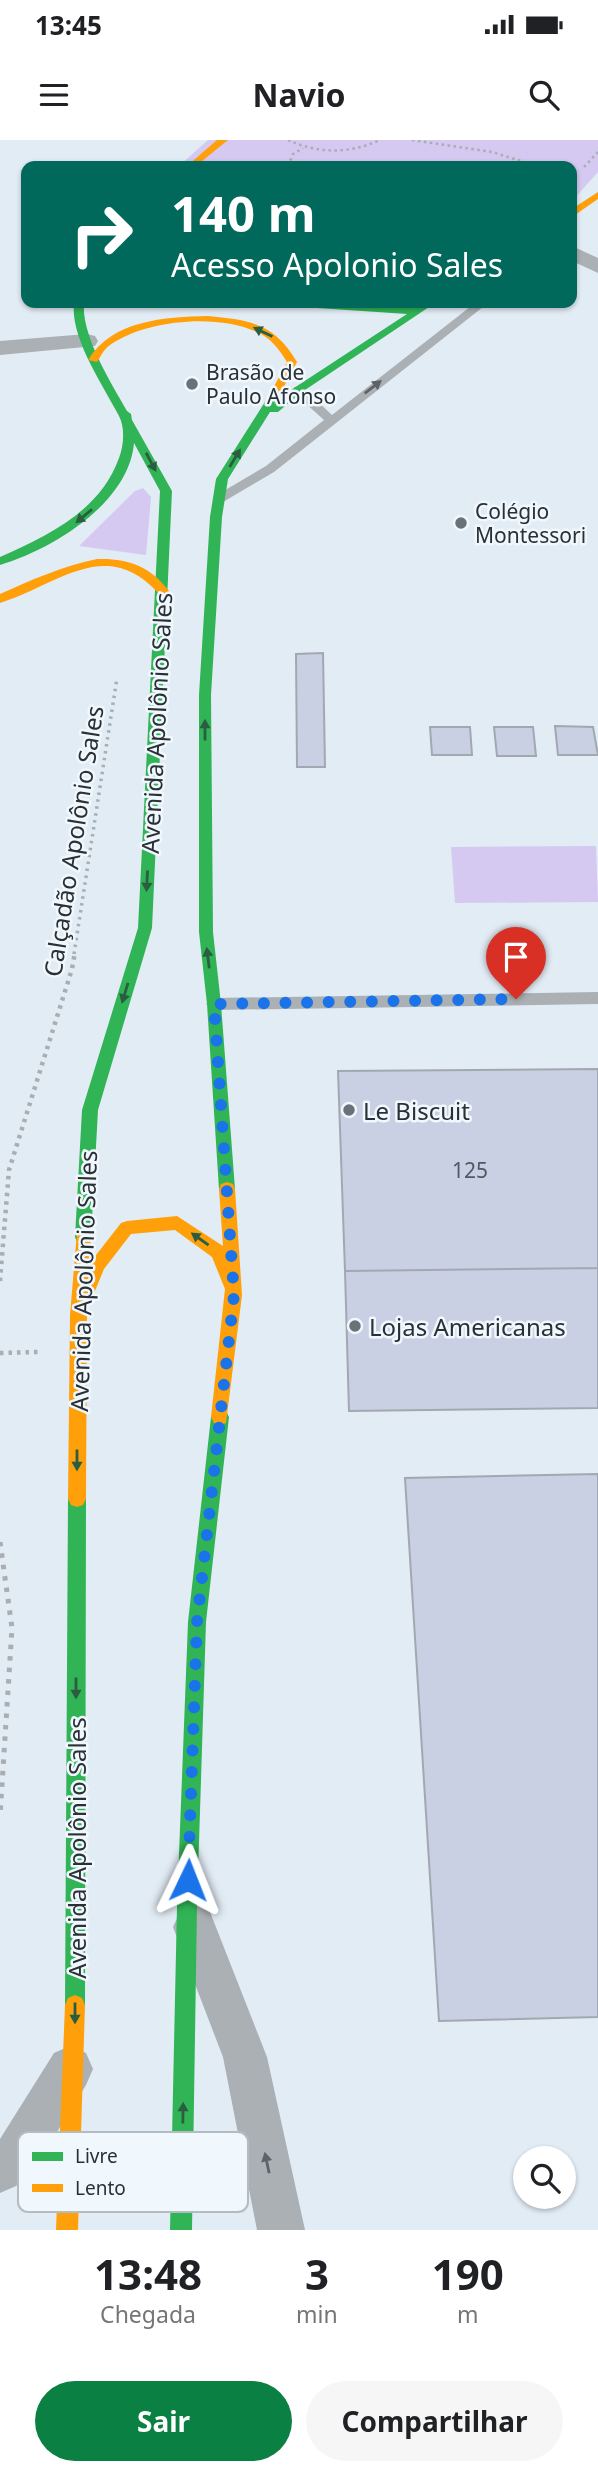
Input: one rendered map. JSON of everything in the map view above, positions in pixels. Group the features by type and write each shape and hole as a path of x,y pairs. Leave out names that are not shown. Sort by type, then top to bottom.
{"street":[{"path":"197,161 223,140"},
{"path":"189,144 207,152"},
{"path":"577,210 597,194"},
{"path":"577,256 598,267"},
{"name":"Avenida Apolônio Sales","path":"72,2132 75,2061 78,1315 90,1110 145,928 166,491 90,350 78,308"},
{"path":"256,424 298,390 421,308"},
{"name":"Avenida Apolônio Sales","path":"90,350 144,325 187,320 227,321 261,328 285,345 292,362 285,379 222,479 205,695 206,932 214,1004 234,1295 197,1622 183,2132"},
{"path":"0,348 90,350"},
{"path":"0,561 38,545 83,519 115,485 127,450 126,414"},
{"path":"0,599 74,568 115,563 143,570 163,591"},
{"path":"78,1315 97,1265 127,1228 177,1223 218,1252 234,1295"},
{"name":"Avenida Apolônio Sales","path":"187,1906 245,2057 281,2230"},
{"path":"31,2132 75,2061"},
{"path":"0,2170 18,2153"},
{"name":"Avenida Apolônio Sales","path":"67,2230 68,2212"},
{"name":"Avenida Apolônio Sales","path":"181,2212 181,2230"}],"lane":[{"path":"219,499 270,470 331,419 475,308"},
{"path":"298,390 331,419"},
{"path":"214,1004 598,998"}],"path":[{"path":"288,140 303,148 343,152 362,149 380,140"},
{"path":"412,140 443,148 462,148 524,161"},
{"path":"290,161 293,154 303,148"},
{"name":"Calçadão Apolônio Sales","path":"0,1281 9,1170 72,969 117,676"},
{"path":"0,1542 12,1628 0,1816"}],"shaded area":[{"path":"208,140 598,140 598,172 577,195 577,161 185,161"},
{"path":"143,488 151,497 146,555 79,546 135,491"},
{"path":"596,846 598,902 455,903 451,847"}],"building":[{"path":"323,653 325,767 297,767 296,654"},
{"path":"555,726 593,727 598,755 558,755"},
{"path":"430,727 470,727 472,755 432,755"},
{"path":"494,727 533,727 536,756 497,756"},
{"path":"598,1069 598,1268 345,1271 338,1071"},
{"path":"598,1268 598,1408 349,1411 345,1271"},
{"path":"598,1474 598,2017 439,2021 405,1478"}],"traffic: fast":[{"path":"78,308 93,360 166,491 145,928 90,1110 83,1237"},
{"path":"368,308 416,311"},
{"path":"274,410 298,390 422,308"},
{"path":"227,1189 214,1004 206,932 205,695 216,517 222,479 274,396"},
{"path":"0,561 59,533 94,507 108,491 120,473 127,452 126,414"},
{"path":"183,2132 197,1622 220,1417"},
{"path":"75,2005 77,1499"},
{"path":"181,2212 181,2230"}],"traffic: slow":[{"path":"197,161 223,140"},
{"path":"577,210 598,195"},
{"path":"93,360 106,343 125,332 150,325 178,320 236,322 261,330 281,343 292,362 274,396"},
{"path":"0,599 80,566 113,562 139,569 163,591"},
{"path":"220,1417 234,1295 227,1189"},
{"path":"84,1298 97,1265 127,1228 177,1223 218,1252 230,1283"},
{"path":"77,1499 78,1315 83,1237"},
{"path":"70,2132 75,2005"},
{"path":"67,2230 68,2212"}],"place":[{"name":"Brasão de Paulo Afonso","path":"192,384"},
{"name":"Colégio Montessori","path":"461,523"},
{"name":"Le Biscuit","path":"349,1110"},
{"name":"Lojas Americanas","path":"355,1326"}],"route":[{"path":"188,1880 197,1622 234,1295 214,1004 516,999"}]}
